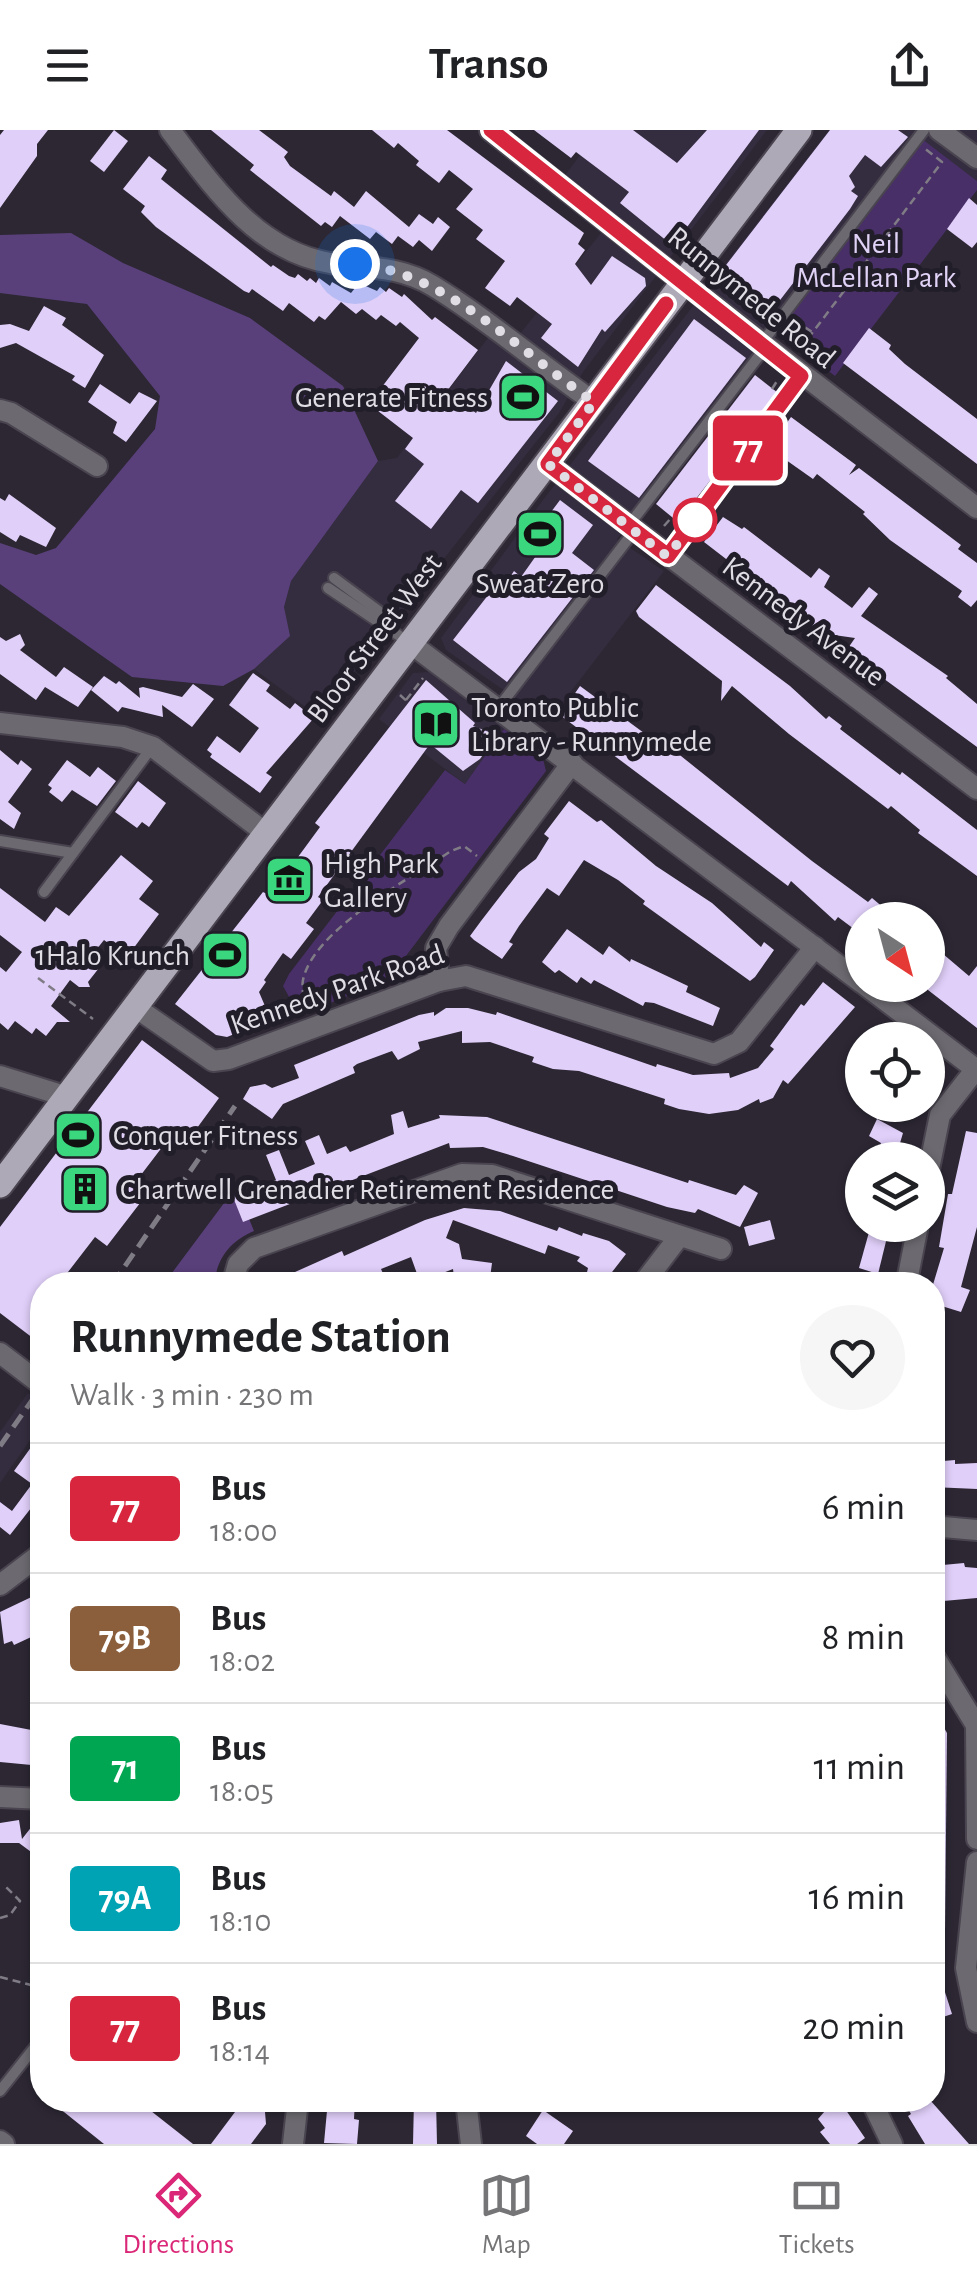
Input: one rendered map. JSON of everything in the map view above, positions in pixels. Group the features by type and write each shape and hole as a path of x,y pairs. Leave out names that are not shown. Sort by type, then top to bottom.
{"main road":[{"name":"Bloor Street West","path":"0,1185 796,131"}],"street":[{"path":"170,130 248,224 284,247 329,262 381,266 432,285 594,402"},
{"name":"Runnymede Road","path":"490,130 801,376 977,508"},
{"path":"939,131 977,158"},
{"path":"0,410 97,466"},
{"name":"Kennedy Avenue","path":"548,464 977,789"},
{"path":"410,643 845,970"},
{"path":"0,723 124,737 153,746 267,834"},
{"path":"439,981 436,948 449,926 572,763"},
{"name":"Kennedy Park Road","path":"136,1007 213,1061 230,1059 439,981 466,976 714,1054 739,1042 815,947"},
{"path":"888,1002 976,1069 940,1115 935,1142"},
{"path":"0,1076 68,1097"},
{"path":"236,1272 238,1264 254,1248 462,1174 492,1175 678,1238 722,1249"},
{"path":"652,1272 678,1238"},
{"path":"909,1272 915,1242"},
{"path":"0,1353 30,1376"},
{"path":"945,1527 977,1530"},
{"path":"0,1586 30,1563"},
{"path":"945,1674 974,1718 977,1839"},
{"path":"0,1797 30,1798"},
{"path":"977,1862 966,1968 977,2022"},
{"path":"293,2144 297,2112"},
{"path":"467,2112 471,2144"},
{"path":"877,2112 892,2144"}],"lane":[{"path":"499,707 783,314 916,142 939,131"},
{"path":"668,556 801,376"},
{"path":"331,583 380,612 382,621 410,643"},
{"path":"44,892 153,746"},
{"path":"0,841 73,854"},
{"path":"0,2091 30,2053"}],"path":[{"path":"799,350 942,162 916,142"},
{"path":"783,314 814,333"},
{"path":"772,388 778,381"},
{"path":"400,695 407,702 421,681"},
{"path":"306,1019 303,978 318,952 352,916 464,846 482,859"},
{"path":"38,978 93,1019"},
{"path":"0,1918 10,1915 20,1901 4,1884"},
{"path":"0,1977 30,1985"}],"shaded area":[{"path":"599,130 767,130 583,372 559,413 319,717 254,669 289,636 284,607 291,581 378,461 397,458 500,322 519,335 601,233 551,194"},
{"path":"829,130 977,130 977,181 922,140 617,539 664,571 548,721 446,650 441,638"},
{"path":"71,233 123,263 250,318 343,386 378,461 291,581 284,607 290,636 254,669 223,686 132,677 0,584 0,543 36,555 56,548 155,429 160,396 87,304 0,293 0,235"},
{"path":"429,672 504,729 465,784 379,719 413,673"},
{"path":"236,1187 254,1231 227,1251 217,1272 173,1272"},
{"path":"30,1394 30,1440 0,1483 0,1432"}],"green space":[{"name":"Neil McLellan Park","path":"922,139 977,181 977,190 835,376 776,331"},
{"path":"504,729 543,759 546,771 387,981 299,1015 283,986 289,974 445,770 465,784"}],"building":[{"path":"4,130 48,130 37,144 37,156 0,208 0,135"},
{"path":"114,130 128,141 104,172 90,161"},
{"path":"211,130 259,130 288,152 284,157 290,166 331,196 334,191 354,207 366,191 409,227 419,214 433,224 438,217 450,227 432,251 419,240 413,247 398,236 392,244 376,232 370,239 340,216 332,227 325,222 321,226 250,170 254,165"},
{"path":"372,130 447,130 584,233 578,244 585,250 575,264 591,285 612,256 645,278 646,286 605,332 602,329 578,367 541,338 552,324 517,297 510,306 485,288 505,261 476,239 483,230 456,209 473,189 449,170 439,183 416,165 419,161 398,143 394,148"},
{"path":"534,130 633,130 677,163 707,130 759,130 673,246 620,203 629,192 576,152 571,158"},
{"path":"830,130 898,130 908,137 881,167 865,155 849,176 855,187 851,191 858,196 764,321 713,282"},
{"path":"149,156 167,170 161,179 271,267 295,278 298,274 307,281 310,278 316,283 319,278 330,286 332,282 351,293 359,283 377,291 380,287 386,292 389,288 402,297 404,294 432,320 435,317 478,350 447,391 476,413 506,361 558,401 478,503 461,490 431,529 395,501 424,464 405,449 413,438 369,404 419,338 400,322 396,326 381,315 376,320 362,309 356,314 341,302 325,320 319,316 314,322 289,303 283,311 252,289 249,293 244,291 156,227 141,212 145,206 123,189"},
{"path":"969,198 977,205 977,242 972,248 947,229"},
{"path":"44,306 66,318 62,325 104,355 85,388 72,380 75,376 16,343 0,348 0,325 10,324 29,331"},
{"path":"694,319 746,358 639,498 588,461"},
{"path":"869,328 891,345 889,349 905,364 977,419 977,464 843,363"},
{"path":"755,375 778,393 678,522 656,504"},
{"path":"100,384 130,404 139,392 157,401 126,442 113,433 117,422 88,402"},
{"path":"791,417 856,465 849,475 859,468 961,545 958,549 977,563 977,600 971,607 958,597 962,591 890,540 865,512 817,474 813,479 769,448"},
{"path":"9,494 56,528 46,547 20,535 16,542 0,532 0,498 5,501"},
{"path":"560,500 593,525 572,553 594,570 507,682 453,640 503,576 508,580 514,571 521,577 538,553 527,544"},
{"path":"723,517 744,527 811,578 819,568 830,576 824,587 852,608 869,587 878,594 861,616 948,676 977,704 977,747 846,651 855,638 834,635 824,627 821,632 704,542"},
{"path":"656,585 790,686 826,719 829,716 842,726 840,729 977,830 977,876 732,686 721,701 722,681 639,617 636,611"},
{"path":"20,634 25,645 20,650 56,677 64,667 93,687 78,707 45,687 36,700 0,674 0,637 6,641"},
{"path":"253,673 270,685 266,691 290,709 295,703 314,718 266,773 272,777 260,793 210,757 212,754 207,750 217,736 240,753 259,728 229,705"},
{"path":"104,676 116,684 119,681 140,698 139,688 182,697 193,684 214,699 192,727 162,705 163,717 122,707 118,712 91,690"},
{"path":"426,680 475,723 473,726 497,735 480,759 463,771 430,744 318,897 323,900 306,923 314,929 291,959 283,953 264,980 259,992 265,1006 254,1011 259,1024 227,1037 216,1035 175,1004 263,892 267,894 287,872 320,827 315,823"},
{"path":"580,686 674,755 676,752 868,902 845,902 845,922 838,917 835,921 791,881 788,886 560,715"},
{"path":"0,750 18,765 21,760 32,769 8,802 21,813 14,829 0,819"},
{"path":"67,760 90,777 98,767 116,781 97,806 72,790 62,802 49,792 52,788 48,785"},
{"path":"138,781 166,803 149,827 142,822 137,828 115,812"},
{"path":"569,801 597,822 601,820 656,866 712,903 761,947 764,942 774,950 755,977 750,981 643,904 645,901 618,880 584,860 559,896 547,888 519,926 502,959 474,940 470,936 519,872 536,859 549,838 544,834"},
{"path":"121,855 153,881 139,899 159,914 127,957 104,940 88,960 99,968 88,982 90,987 79,987 70,980 51,1006 70,1022 57,1022 46,1036 36,1028 32,1034 15,1021 8,1030 0,1023 0,967 6,972 22,952 0,935 0,888 45,922 56,907 69,916"},
{"path":"567,929 603,955 609,946 630,962 631,959 688,986 686,992 720,1008 713,1026 654,1003 645,1002 643,1006 594,980 591,984 581,977 577,983 559,970 555,973 542,962"},
{"path":"945,956 969,976 977,966 977,1028 943,1002"},
{"path":"823,982 855,1007 788,1084 783,1080 773,1098 760,1103 759,1099 738,1110 709,1114 679,1109 664,1104 665,1099 579,1071 532,1062 534,1057 490,1042 462,1043 462,1031 418,1042 420,1049 398,1060 392,1051 357,1064 353,1067 355,1073 283,1104 272,1119 243,1099 250,1087 265,1084 272,1088 299,1078 294,1065 419,1015 434,1012 434,1016 446,1008 468,1008 496,1015 497,1012 656,1067 657,1064 693,1075 729,1073 730,1078 758,1068 801,1004 804,1006"},
{"name":"Chartwell Grenadier Retirement Residence","path":"142,1040 219,1098 189,1139 176,1129 134,1184 147,1194 107,1246 95,1237 68,1272 30,1272 30,1336 0,1313 0,1227"},
{"path":"403,1111 408,1128 440,1118 439,1115 487,1117 688,1183 689,1180 736,1195 744,1185 758,1193 740,1227 698,1209 695,1213 667,1207 483,1147 450,1148 449,1143 243,1222 233,1197 276,1180 266,1155 279,1150 289,1175 315,1164 305,1141 319,1135 327,1154 346,1146 350,1152 394,1134 391,1115"},
{"path":"876,1122 903,1133 900,1142 879,1142 869,1136"},
{"path":"966,1131 977,1133 977,1227 961,1287 970,1290 961,1312 945,1307 945,1272 937,1272 944,1248 939,1247 940,1242 945,1242 948,1194 952,1194"},
{"path":"464,1208 500,1211 557,1231 559,1227 609,1241 626,1254 612,1272 587,1272 588,1268 577,1261 580,1257 548,1245 545,1254 453,1220 446,1238 459,1244 462,1259 492,1263 491,1272 416,1272 411,1257 381,1269 382,1272 295,1272 342,1251 344,1256 425,1220"},
{"path":"770,1220 775,1239 749,1246 744,1227"},
{"path":"866,1242 886,1242 878,1272 859,1268"},
{"path":"30,1449 30,1483 14,1471"},
{"path":"945,1461 977,1463 977,1489 945,1488"},
{"path":"30,1487 30,1509 10,1535 0,1527 0,1502 12,1511"},
{"path":"964,1563 965,1567 977,1568 977,1598 945,1601 945,1565"},
{"path":"30,1598 30,1638 14,1645 12,1641 4,1644 0,1612"},
{"path":"0,1724 30,1730 30,1765 0,1762"},
{"path":"945,1729 947,1733 945,1931"},
{"path":"19,1820 22,1839 30,1829 30,1851 19,1843 0,1843 0,1823"},
{"path":"945,1992 952,2014 945,2016"},
{"path":"64,2112 152,2112 193,2144 104,2144"},
{"path":"235,2112 265,2112 266,2124 251,2144 211,2144"},
{"path":"327,2112 354,2112 354,2119 359,2120 357,2144 324,2143"},
{"path":"414,2112 436,2112 437,2144 413,2144"},
{"path":"542,2112 573,2131 564,2144 537,2144 526,2136"},
{"path":"824,2112 847,2112 865,2138 857,2144 830,2144 820,2132 825,2128 818,2119"},
{"path":"941,2112 969,2144 925,2144 908,2116"}],"railway":[{"path":"121,1272 235,1106"},
{"path":"0,1446 30,1403"}],"bus line":[{"name":"77","path":"491,130 801,376 668,556 548,464 666,304"}],"place":[{"name":"Generate Fitness","path":"523,397"},
{"name":"Sweat Zero","path":"540,534"},
{"name":"Toronto Public Library - Runnymede","path":"436,724"},
{"name":"High Park Gallery","path":"289,880"},
{"name":"1Halo Krunch","path":"225,955"},
{"name":"Conquer Fitness","path":"78,1135"},
{"name":"Chartwell Grenadier Retirement Residence","path":"85,1189"}],"route":[{"path":"355,264 381,266 432,285 594,402 548,464 664,554 668,556 695,520"}]}
